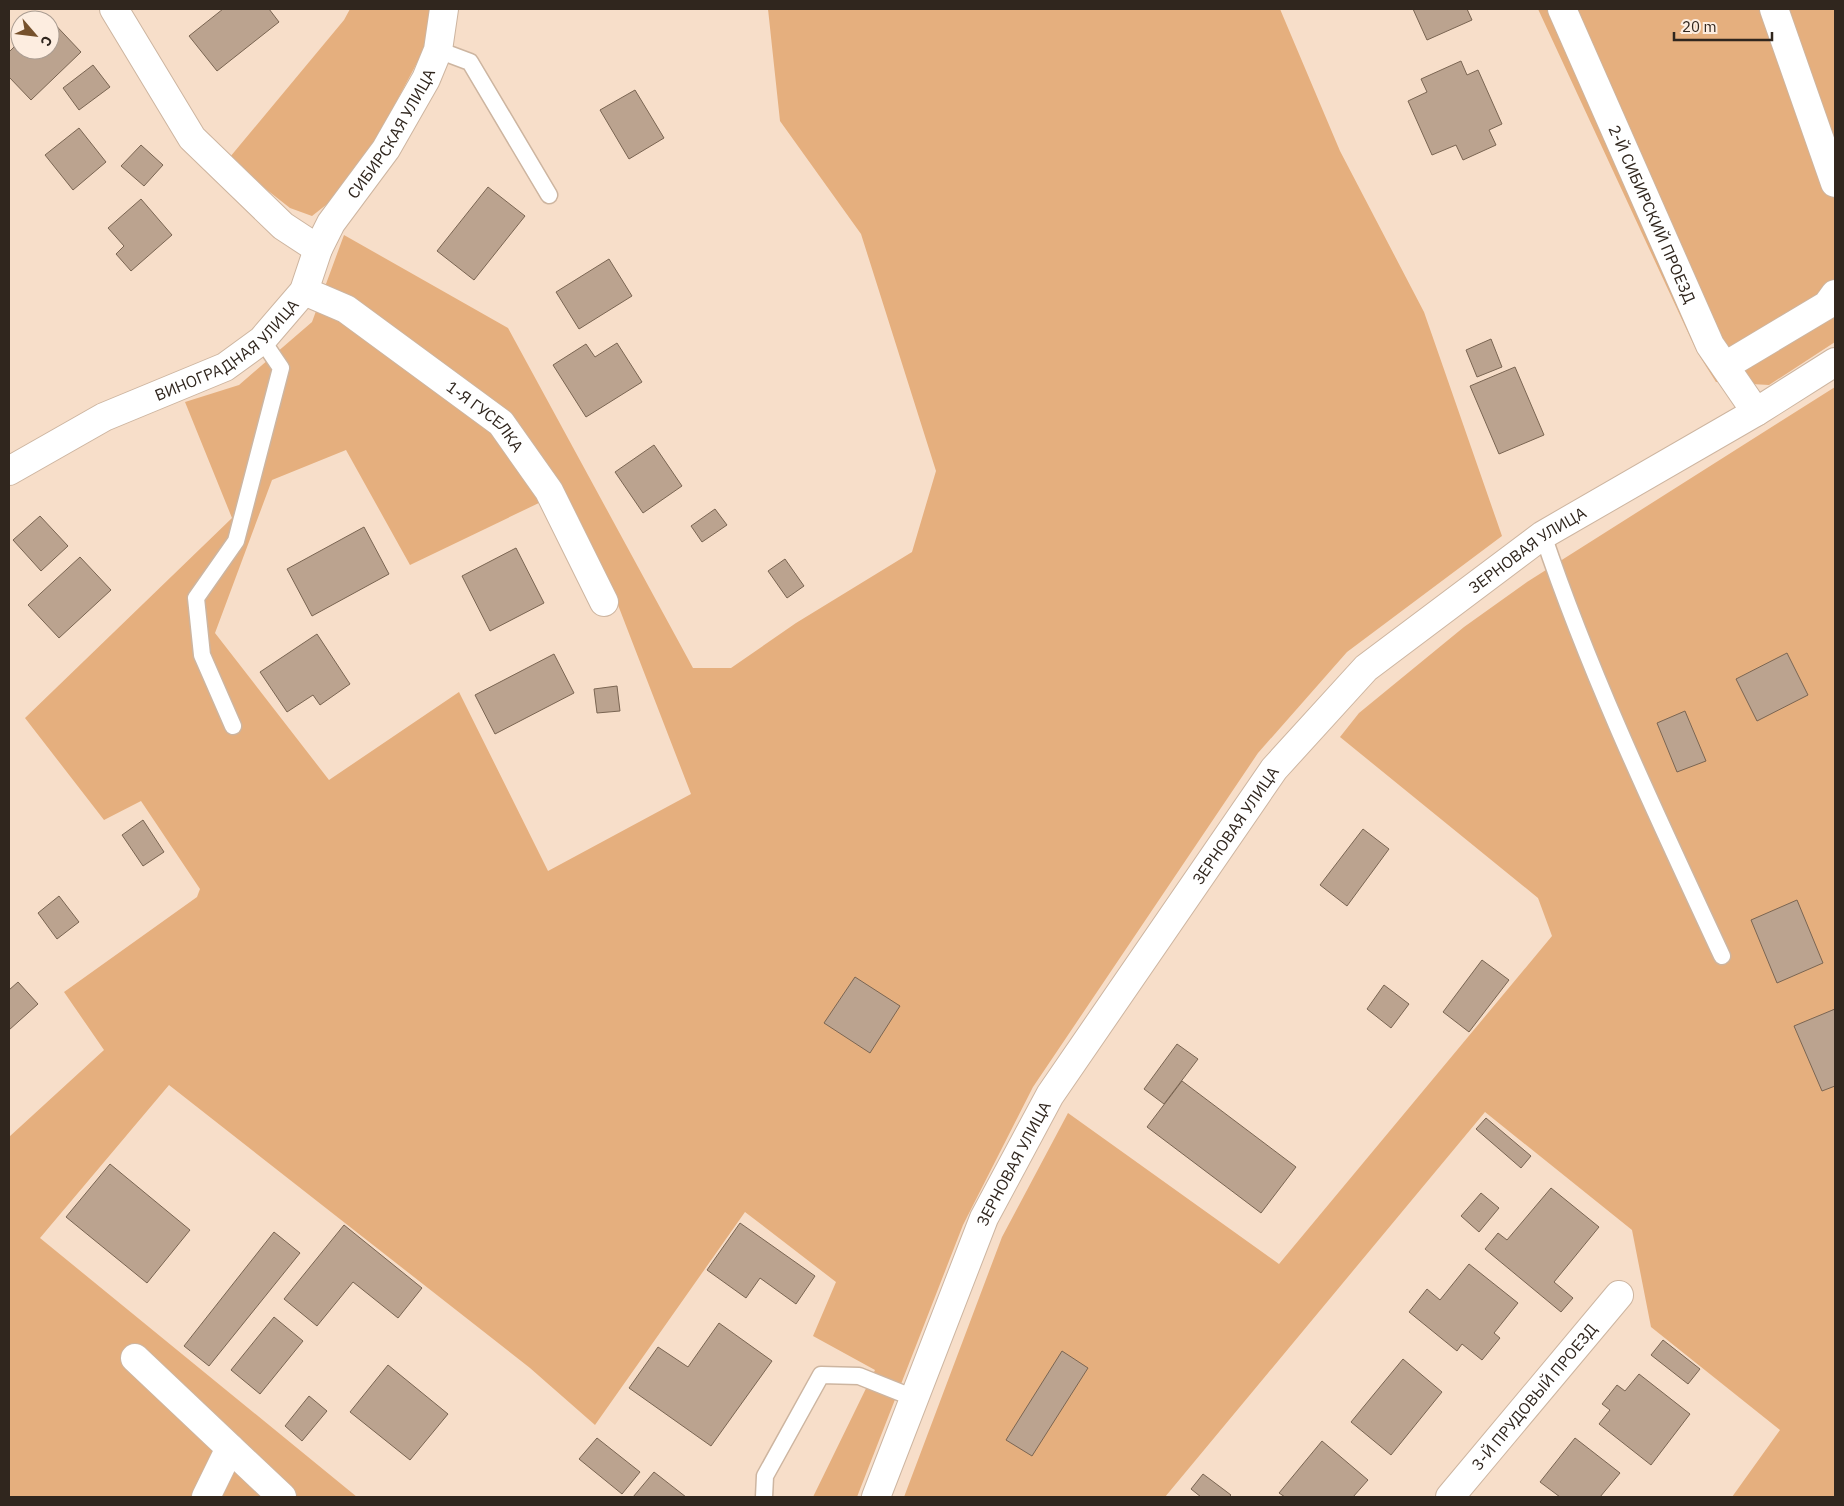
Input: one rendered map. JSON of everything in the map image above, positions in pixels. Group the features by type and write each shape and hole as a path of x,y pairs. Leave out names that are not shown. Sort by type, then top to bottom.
{"street":[{"path":"114,9 192,138 283,226 318,249"},
{"name":"СИБИРСКАЯ УЛИЦА","path":"318,249 331,223 386,149 426,80 438,50 444,9"},
{"name":"2-Й СИБИРСКИЙ ПРОЕЗД","path":"1562,9 1710,345 1756,412"},
{"path":"1774,9 1835,183"},
{"name":"ВИНОГРАДНАЯ УЛИЦА","path":"9,471 104,417 225,367 262,340 304,291 318,249"},
{"name":"1-Я ГУСЕЛКА","path":"304,291 346,309 501,423 549,491 604,602"},
{"path":"1725,366 1827,305 1835,294"},
{"name":"ЗЕРНОВАЯ УЛИЦА","path":"876,1497 984,1218 1050,1095 1274,769 1366,668 1543,536 1756,412 1835,362"},
{"name":"3-Й ПРУДОВЫЙ ПРОЕЗД","path":"1450,1497 1619,1295"},
{"path":"135,1358 282,1497"},
{"path":"206,1497 230,1448"}],"lane":[{"path":"438,50 470,62 549,195"},
{"path":"233,726 202,655 196,598 236,541 281,368 262,340"},
{"path":"1543,536 1560,584 1644,788 1722,956"},
{"path":"764,1497 765,1476 821,1375 859,1376 914,1398"}],"shaded area":[{"path":"350,9 434,9 428,42 375,142 331,201 312,216 290,208 253,179 230,157 344,20"},
{"path":"768,9 1280,9 1340,151 1424,312 1502,536 1347,652 1258,753 1033,1087 963,1225 857,1497 813,1497 875,1370 813,1336 836,1282 745,1212 595,1425 530,1368 169,1085 40,1238 357,1497 9,1497 9,1137 104,1050 64,992 197,897 200,889 141,801 104,820 25,718 232,518 185,402 239,385 312,322 344,235 508,328 693,668 731,668 796,623 912,552 936,471 861,234 780,121","holes":["346,450 410,565 543,501 599,612 618,605 691,794 548,871 459,692 329,780 215,633 272,480"]},
{"path":"1538,9 1835,9 1835,342 1769,385 1716,382 1697,352"},
{"path":"1835,387 1835,1497 1732,1497 1780,1430 1651,1327 1632,1230 1485,1112 1165,1497 904,1497 1002,1237 1068,1113 1279,1264 1552,936 1538,898 1340,737 1359,713 1464,627 1527,582"}],"building":[{"path":"223,9 269,9 279,22 217,71 189,36"},
{"path":"1413,9 1467,9 1472,20 1427,40"},
{"path":"60,30 81,52 31,100 9,77 9,52 10,60 60,60"},
{"path":"1461,61 1467,75 1478,70 1502,124 1489,130 1496,145 1463,160 1456,145 1432,155 1408,101 1427,92 1421,79"},
{"path":"93,65 110,87 79,110 63,88"},
{"path":"635,90 664,138 629,159 600,110"},
{"path":"79,128 106,162 73,190 45,155"},
{"path":"141,145 163,165 144,186 121,166"},
{"path":"488,187 525,216 474,280 437,251"},
{"path":"141,199 172,235 131,271 116,254 124,246 108,228"},
{"path":"609,259 632,296 579,329 556,292"},
{"path":"1491,339 1502,367 1477,377 1466,350"},
{"path":"617,343 642,382 586,417 553,365 586,344 595,357"},
{"path":"1515,367 1544,435 1499,454 1470,386"},
{"path":"654,445 682,486 643,513 615,472"},
{"path":"715,509 727,525 702,542 691,526"},
{"path":"40,516 68,546 41,571 13,540"},
{"path":"364,527 389,574 312,616 287,569"},
{"path":"516,548 544,603 490,631 462,576"},
{"path":"80,557 111,590 59,638 28,605"},
{"path":"785,559 804,586 787,598 768,571"},
{"path":"317,634 350,684 320,705 313,695 287,712 260,672"},
{"path":"1787,653 1808,695 1757,721 1736,679"},
{"path":"554,654 574,693 495,734 475,695"},
{"path":"617,686 620,711 597,713 594,689"},
{"path":"1685,711 1706,761 1677,772 1657,723"},
{"path":"143,820 164,852 143,866 122,835"},
{"path":"1363,829 1389,849 1347,906 1320,885"},
{"path":"59,896 79,922 57,939 38,913"},
{"path":"1797,900 1823,963 1777,983 1751,920"},
{"path":"1482,960 1509,980 1469,1032 1443,1012"},
{"path":"855,977 900,1006 870,1053 824,1023"},
{"path":"18,982 38,1004 9,1030 9,990"},
{"path":"1384,985 1409,1004 1391,1028 1367,1009"},
{"path":"1835,1009 1835,1086 1822,1091 1794,1026"},
{"path":"1177,1044 1198,1059 1164,1104 1144,1089"},
{"path":"1182,1081 1296,1167 1261,1213 1147,1127"},
{"path":"1486,1118 1531,1156 1521,1168 1476,1129"},
{"path":"110,1164 190,1230 147,1283 66,1217"},
{"path":"1551,1188 1599,1227 1554,1282 1573,1298 1561,1312 1485,1249 1498,1233 1507,1240"},
{"path":"1481,1193 1499,1208 1479,1232 1461,1216"},
{"path":"740,1223 815,1276 796,1304 760,1278 746,1298 707,1270"},
{"path":"344,1225 422,1288 398,1318 353,1282 317,1326 284,1299"},
{"path":"274,1232 300,1253 209,1366 184,1346"},
{"path":"1469,1264 1518,1303 1494,1333 1500,1338 1482,1360 1462,1344 1457,1351 1409,1312 1427,1289 1440,1300"},
{"path":"274,1317 303,1341 260,1394 231,1370"},
{"path":"719,1323 772,1361 711,1446 629,1388 658,1347 688,1367"},
{"path":"1663,1340 1700,1369 1688,1384 1651,1355"},
{"path":"1062,1351 1088,1368 1032,1456 1006,1440"},
{"path":"1403,1359 1442,1392 1391,1455 1351,1422"},
{"path":"388,1365 448,1414 410,1460 350,1412"},
{"path":"1639,1374 1690,1414 1651,1465 1599,1424 1610,1410 1602,1404 1617,1385 1625,1391"},
{"path":"309,1396 327,1411 302,1441 285,1426"},
{"path":"597,1438 640,1472 622,1494 579,1459"},
{"path":"1575,1438 1620,1473 1600,1497 1560,1497 1540,1482"},
{"path":"1322,1441 1368,1480 1353,1497 1285,1497 1279,1493"},
{"path":"654,1472 686,1497 633,1497"},
{"path":"1203,1474 1231,1495 1229,1497 1201,1497 1191,1489"}]}
